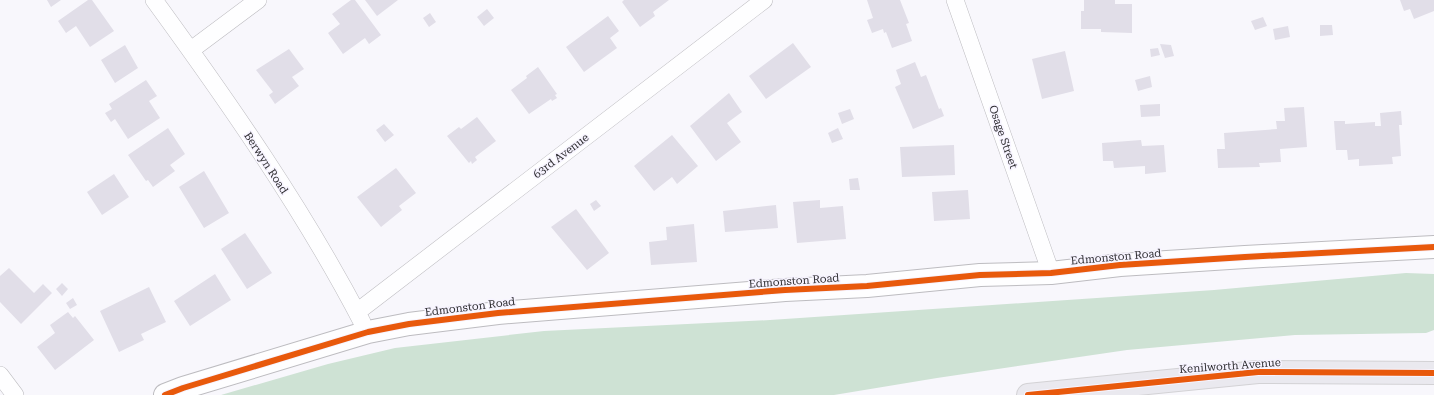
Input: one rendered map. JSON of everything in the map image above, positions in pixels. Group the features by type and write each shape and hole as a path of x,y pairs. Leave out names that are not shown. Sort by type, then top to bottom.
{"main road":[{"name":"Kenilworth Avenue","path":"1028,395 1258,372 1434,373"}],"street":[{"name":"Berwyn Road","path":"154,0 191,50 265,159 368,332"},
{"path":"191,50 258,0"},
{"name":"63rd Avenue","path":"357,312 764,0"},
{"name":"Osage Street","path":"955,0 1051,273"},
{"name":"Edmonston Road","path":"165,395 183,388 368,332 409,324 547,308 785,290 867,286 980,275 1051,273 1120,265 1434,247"},
{"path":"0,375 15,395"}],"green space":[{"path":"1406,273 1434,274 1434,330 1426,333 1295,335 1127,350 834,395 221,395 328,364 395,348 544,331 770,320 1214,290"}],"building":[{"path":"47,0 61,0 51,7"},
{"path":"88,0 92,0 114,31 90,47 76,26 66,33 58,21"},
{"path":"351,0 355,0 381,35 369,44 365,38 343,54 328,33 340,24 332,14"},
{"path":"365,0 398,0 377,16"},
{"path":"624,0 669,0 653,12 655,16 640,27 622,2"},
{"path":"867,0 900,0 909,23 906,24 912,41 892,48 886,32 884,33 883,29 872,33 867,20 873,18"},
{"path":"1084,0 1115,0 1115,4 1132,4 1132,33 1101,32 1101,29 1081,29 1081,11 1084,11"},
{"path":"1400,0 1434,0 1434,11 1414,19 1410,9 1404,11"},
{"path":"487,9 494,18 484,26 477,17"},
{"path":"430,13 436,22 429,27 423,18"},
{"path":"608,16 619,31 610,38 617,48 584,72 566,47"},
{"path":"1263,17 1267,26 1255,30 1251,21"},
{"path":"1320,25 1332,25 1333,35 1320,36"},
{"path":"1288,26 1290,37 1275,40 1273,29"},
{"path":"793,43 811,67 766,99 749,76"},
{"path":"1160,44 1171,45 1174,56 1165,58"},
{"path":"125,45 138,68 115,83 101,60"},
{"path":"1158,48 1160,55 1151,57 1150,49"},
{"path":"289,49 304,69 292,77 299,86 275,104 269,95 273,92 256,70"},
{"path":"1065,51 1074,91 1042,99 1032,59"},
{"path":"915,62 921,77 926,75 939,109 941,108 944,116 913,129 895,87 901,84 896,70"},
{"path":"538,67 557,94 555,95 557,98 552,101 551,99 529,114 511,90 527,78 526,76"},
{"path":"1150,76 1152,87 1138,91 1135,80"},
{"path":"146,80 157,96 149,101 160,118 128,139 115,119 111,122 105,113 112,109 109,104"},
{"path":"729,93 742,112 727,123 741,142 716,161 690,126"},
{"path":"1160,104 1160,116 1141,117 1140,105"},
{"path":"1304,107 1307,147 1280,149 1281,162 1259,163 1260,167 1218,168 1217,149 1225,149 1224,133 1277,129 1276,121 1285,121 1284,108"},
{"path":"850,109 854,119 842,124 838,113"},
{"path":"1401,111 1402,125 1399,125 1401,156 1392,157 1393,164 1359,166 1359,159 1348,160 1347,150 1336,150 1334,121 1345,121 1345,124 1375,122 1375,126 1381,126 1380,113"},
{"path":"477,117 496,141 475,157 477,160 472,164 471,161 469,163 447,136 459,127 461,129"},
{"path":"384,124 394,135 385,142 376,130"},
{"path":"168,128 185,154 170,165 175,171 153,187 148,180 146,181 128,155"},
{"path":"838,128 843,139 832,143 828,133"},
{"path":"672,135 698,166 677,184 672,177 654,191 634,166"},
{"path":"1141,140 1142,146 1164,145 1166,172 1145,174 1145,166 1114,168 1113,161 1103,161 1102,143"},
{"path":"954,145 955,175 902,177 900,147"},
{"path":"396,168 416,193 399,206 402,210 381,227 357,197"},
{"path":"204,171 229,213 204,228 179,187"},
{"path":"114,174 129,197 102,215 87,192"},
{"path":"858,178 860,190 850,190 849,179"},
{"path":"968,190 970,219 934,221 932,192"},
{"path":"596,200 601,206 594,211 590,204"},
{"path":"820,200 820,208 843,206 846,239 797,243 793,202"},
{"path":"776,205 778,228 725,232 723,211"},
{"path":"576,209 609,253 587,270 551,227"},
{"path":"694,224 697,262 651,265 649,242 667,240 666,227"},
{"path":"245,233 272,273 247,289 221,249"},
{"path":"9,268 34,293 43,284 52,293 21,324 0,302 0,276"},
{"path":"215,274 231,300 190,326 174,301"},
{"path":"62,283 68,289 62,296 56,289"},
{"path":"149,287 166,322 141,334 144,340 119,352 100,311"},
{"path":"73,298 77,305 70,309 66,303"},
{"path":"68,312 73,318 75,316 94,340 55,370 37,347 55,333 50,325"}],"cycle path":[{"path":"165,395 183,388 368,332 409,324 498,313 785,290 867,286 980,275 1051,273 1120,265 1434,247"},
{"path":"1028,395 1258,372 1434,373"}]}
